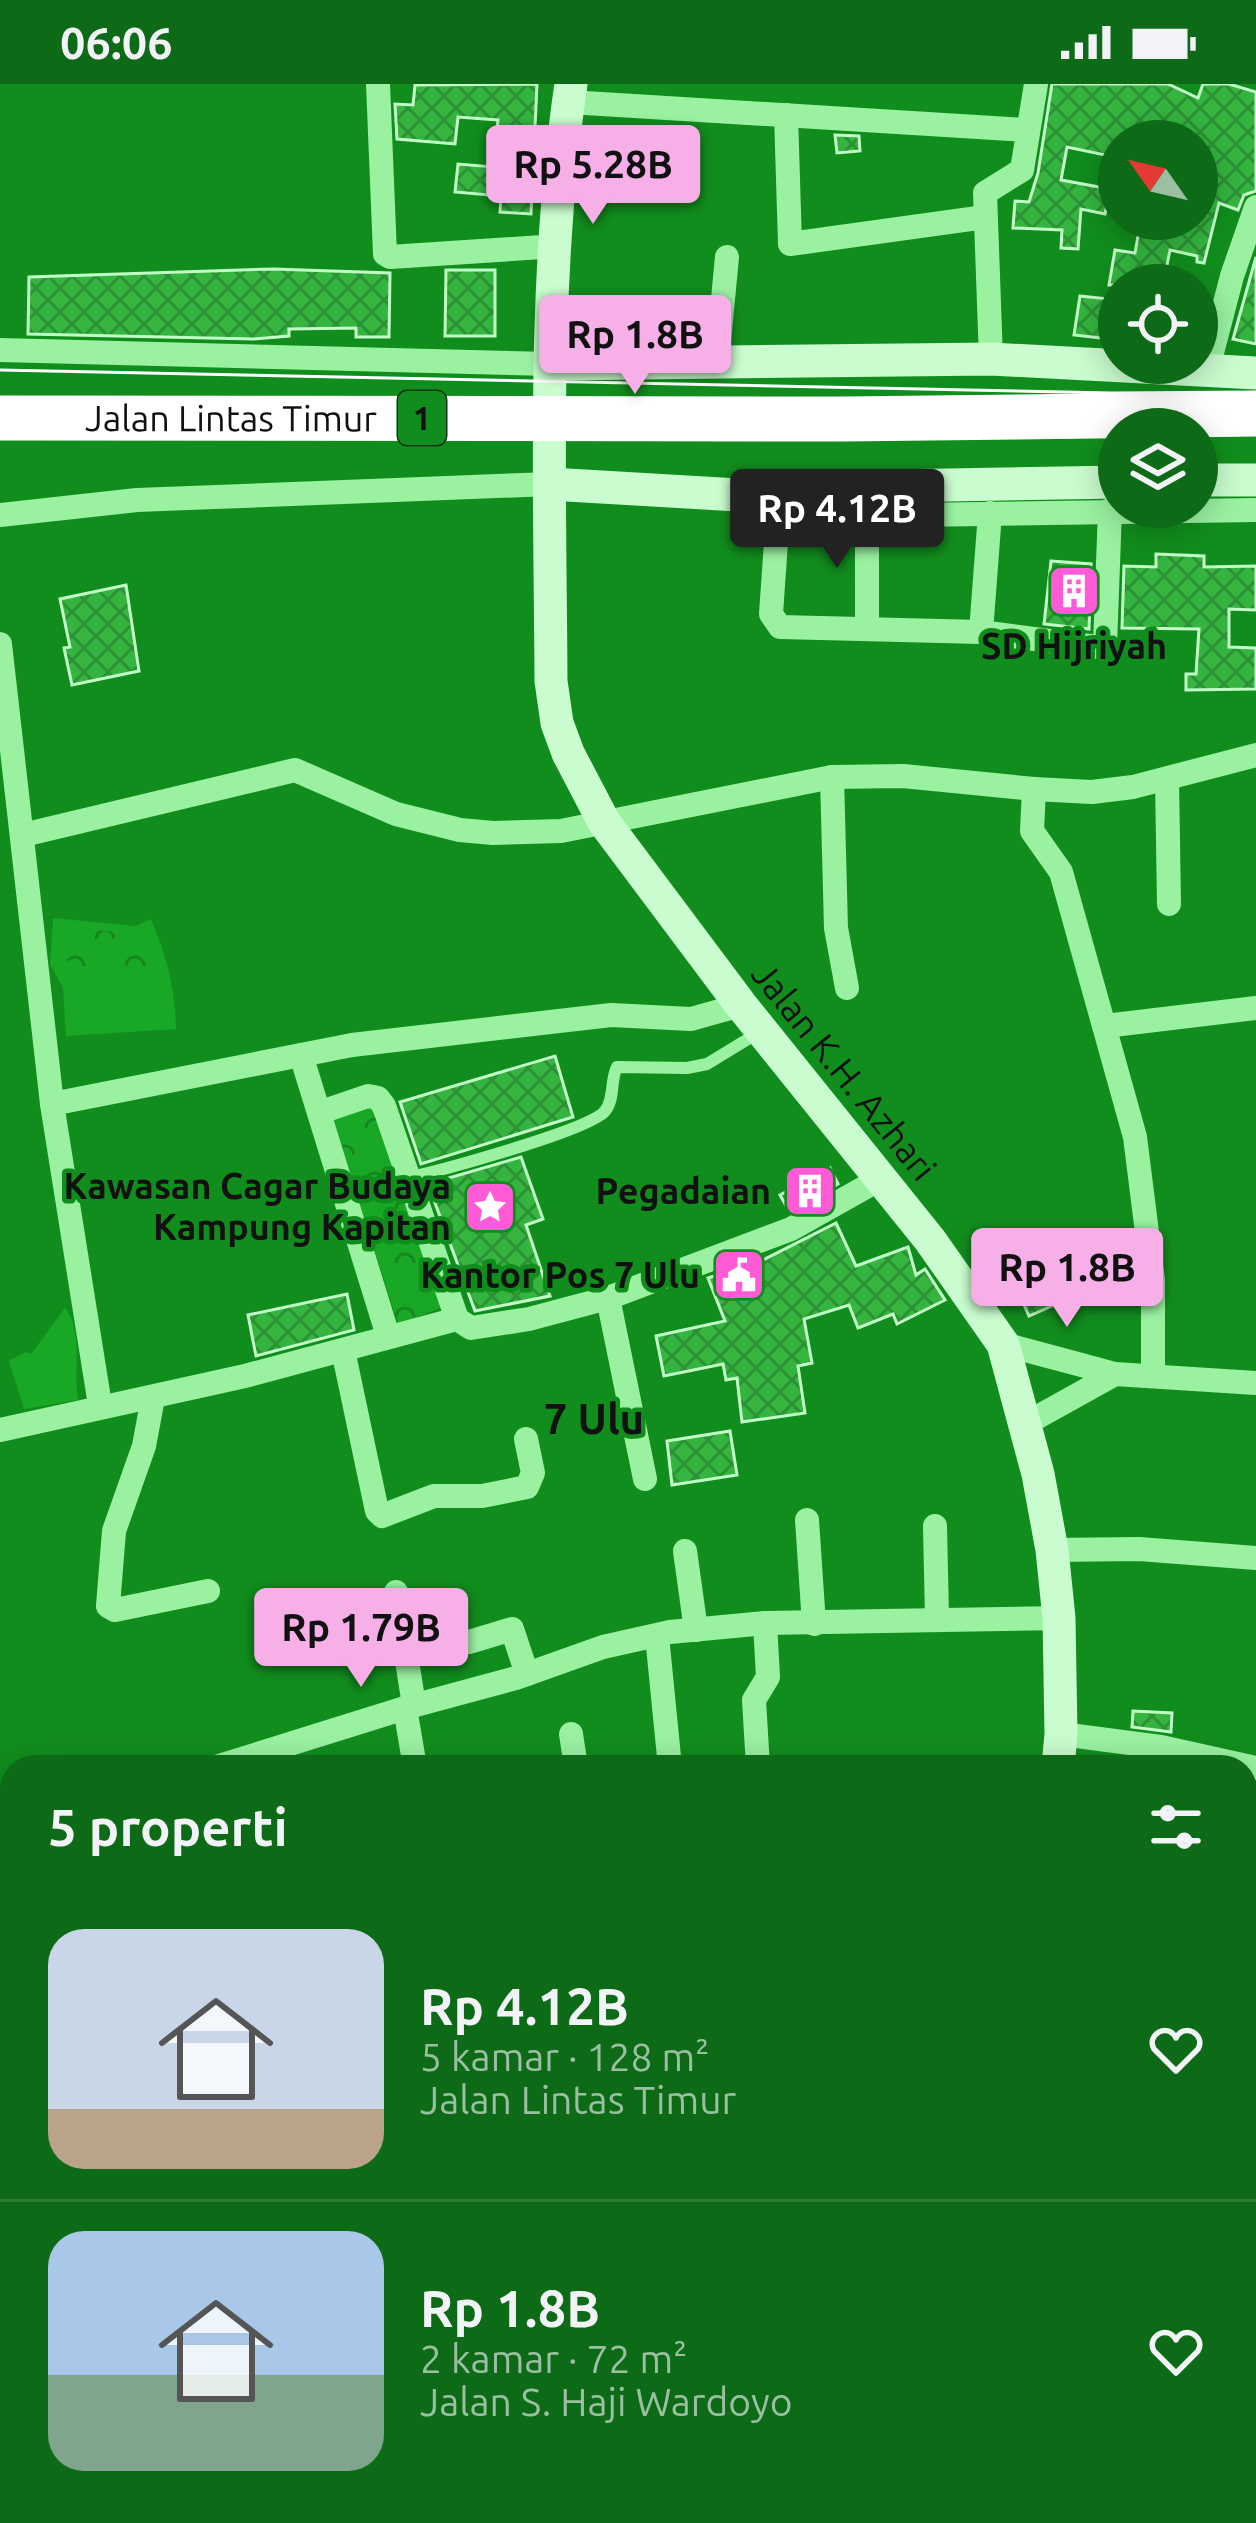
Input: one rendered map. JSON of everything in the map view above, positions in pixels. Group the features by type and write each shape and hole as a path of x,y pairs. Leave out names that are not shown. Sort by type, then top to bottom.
{"highway":[{"name":"Jalan Lintas Timur","path":"0,441 843,431 1256,414"},
{"name":"Jalan Lintas Timur","path":"0,418 843,431 1098,440"},
{"path":"1218,441 1256,440"}],"street":[{"path":"378,84 386,254 557,246"},
{"path":"991,359 987,190 1021,172 1036,84"},
{"path":"570,93 786,115 1027,130"},
{"name":"Jalan K.H. Azhari","path":"570,93 562,147 551,364 551,681 557,722 604,822 930,1240 1003,1344 1052,1550 1058,1618 1059,1751"},
{"path":"786,115 790,244 986,217"},
{"path":"1218,330 1256,207"},
{"path":"717,362 727,257"},
{"path":"0,350 551,364 991,359 1098,365"},
{"path":"1218,372 1256,373"},
{"path":"1218,480 1256,479"},
{"path":"0,515 137,500 550,484 738,495 867,514 990,513 1098,498"},
{"path":"779,500 1098,496"},
{"path":"779,500 773,622 780,627 981,632 1105,645 1113,528"},
{"path":"1218,506 1256,510"},
{"path":"981,632 990,513"},
{"path":"867,514 867,628"},
{"path":"0,644 52,1104 100,1406"},
{"path":"23,835 295,770 396,814 460,830 557,832 832,777 903,776 1092,792 1167,779 1256,755"},
{"path":"832,777 836,928 848,988"},
{"path":"1167,779 1169,904"},
{"path":"1034,789 1032,831 1061,872 1135,1137 1153,1280 1153,1375"},
{"path":"1105,1026 1256,1008"},
{"path":"52,1104 352,1045 611,1015 752,1017"},
{"path":"301,1055 388,1336"},
{"path":"321,1112 368,1096 378,1098 411,1177 457,1318 466,1327 483,1329 608,1298 791,1229 880,1179"},
{"path":"608,1298 645,1479"},
{"path":"0,1430 153,1398 457,1318"},
{"path":"1003,1344 1115,1373 1256,1383"},
{"path":"346,1350 376,1511 382,1516 434,1496 482,1496 527,1487 533,1473 526,1439"},
{"path":"1025,1424 1115,1373"},
{"path":"153,1398 144,1446 114,1531 108,1606 115,1610 208,1591"},
{"path":"807,1520 814,1624"},
{"path":"935,1526 937,1618"},
{"path":"1052,1550 1256,1558"},
{"path":"685,1551 696,1630"},
{"path":"396,1592 414,1755"},
{"path":"254,1755 603,1647 657,1636 765,1623 1058,1618"},
{"path":"757,1755 754,1700 768,1677 765,1623"},
{"path":"469,1642 512,1629 527,1674"},
{"path":"657,1636 669,1755"},
{"path":"571,1734 574,1755"},
{"path":"1059,1751 1161,1747 1197,1755"}],"lane":[{"path":"411,1177 501,1153 596,1119 610,1104 617,1067 707,1064 752,1017"}],"green space":[{"path":"53,918 135,926 151,919 169,972 176,1029 66,1036 63,988 50,964"},
{"path":"90,929 144,936 159,968 129,970 94,952 90,972 74,971 64,954 69,933"},
{"path":"375,1106 446,1306 398,1324 333,1120"},
{"path":"65,1308 76,1340 78,1400 24,1409 9,1361 31,1354"}],"building":[{"path":"537,84 531,214 500,212 501,196 455,192 458,164 493,167 498,120 458,117 455,144 397,139 395,104 413,105 415,85"},
{"path":"1052,84 1168,84 1198,98 1203,84 1229,84 1256,92 1256,191 1244,195 1238,210 1219,203 1218,207 1218,120 1098,120 1098,154 1067,147 1061,180 1098,187 1098,213 1081,209 1078,249 1061,248 1062,230 1013,228 1015,201 1029,202"},
{"path":"835,135 859,136 860,151 837,153"},
{"path":"1137,240 1210,240 1204,263 1197,262 1197,256 1170,250 1167,264 1113,264 1115,250 1135,253"},
{"path":"1256,257 1256,344 1233,339"},
{"path":"273,269 390,273 389,337 356,337 356,328 289,329 289,336 253,339 28,334 29,277"},
{"path":"446,270 495,270 495,336 445,336"},
{"path":"1080,296 1098,298 1098,338 1074,335"},
{"path":"1156,554 1204,556 1204,567 1256,566 1256,610 1229,609 1229,647 1256,648 1256,689 1186,690 1186,674 1196,674 1199,629 1122,628 1124,566 1156,567"},
{"name":"SD Hijriyah","path":"1051,561 1091,564 1089,629 1044,624"},
{"path":"126,585 139,671 72,685 60,599"},
{"path":"555,1056 573,1117 421,1164 400,1102"},
{"path":"521,1157 543,1219 526,1225 550,1296 475,1311 428,1184"},
{"name":"Pegadaian","path":"830,1168 838,1184 789,1211 780,1195"},
{"path":"836,1223 856,1266 908,1247 916,1275 925,1269 945,1300 897,1324 893,1314 858,1328 849,1305 804,1319 812,1363 798,1366 805,1413 742,1422 737,1378 726,1380 723,1364 664,1376 656,1336 725,1321 708,1278 761,1261"},
{"path":"1050,1250 1066,1285 1048,1294 1054,1305 1029,1316 1008,1269"},
{"path":"347,1294 354,1330 256,1356 248,1315"},
{"path":"730,1431 737,1475 672,1485 667,1441"},
{"path":"1133,1711 1172,1713 1171,1732 1132,1727"}],"tram line":[{"path":"0,370 1256,392"}],"place":[{"name":"SD Hijriyah","path":"1074,591"},
{"name":"Pegadaian","path":"810,1191"},
{"name":"Kawasan Cagar Budaya Kampung Kapitan","path":"490,1207"},
{"name":"Kantor Pos 7 Ulu","path":"739,1275"}],"district":[{"name":"7 Ulu","path":"594,1419"}]}
